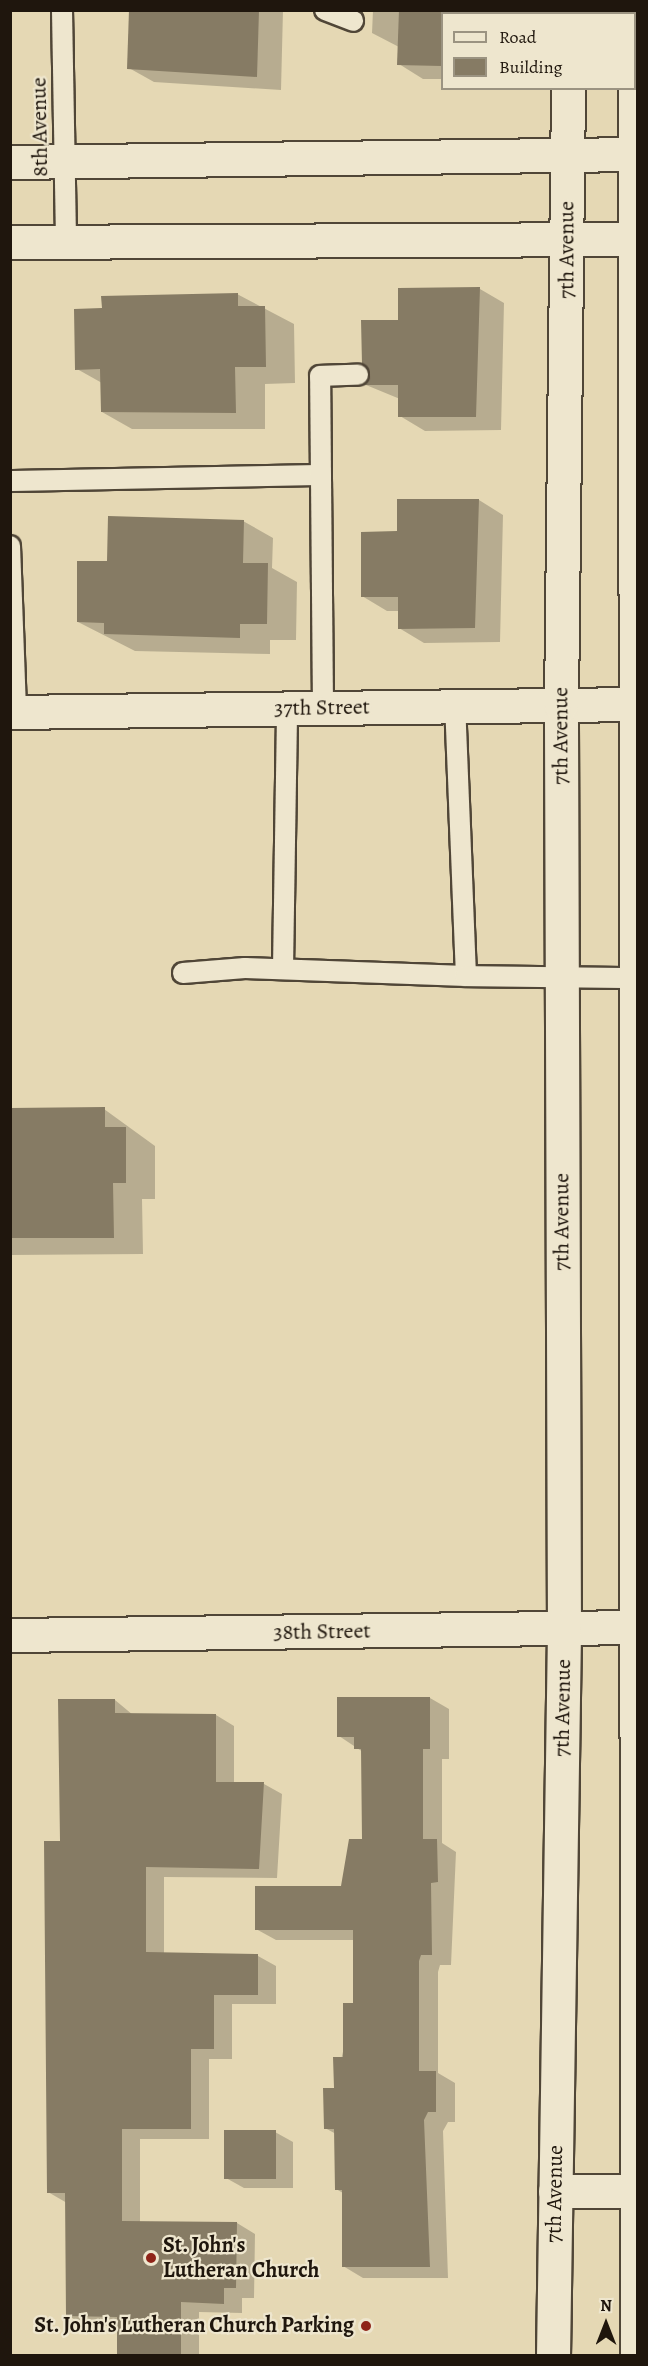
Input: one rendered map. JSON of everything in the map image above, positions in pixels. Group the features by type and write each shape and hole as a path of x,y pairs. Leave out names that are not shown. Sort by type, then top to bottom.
{"street":[{"name":"7th Avenue","path":"553,2355 564,1630 561,705 568,90"},
{"path":"635,90 634,1627 637,2355"},
{"path":"10,162 635,154"},
{"path":"10,242 635,239"},
{"name":"37th Street","path":"13,712 634,704"},
{"name":"38th Street","path":"10,1635 564,1630 634,1627"},
{"path":"555,2191 636,2191"}],"lane":[{"name":"8th Avenue","path":"62,10 66,242"},
{"path":"325,10 352,21"},
{"path":"323,707 320,376 358,375"},
{"path":"10,481 321,475"},
{"path":"10,546 13,712"},
{"path":"455,706 466,976"},
{"path":"283,969 286,708"},
{"path":"183,973 283,969 466,976 634,978"}],"building":[{"path":"129,10 259,10 257,77 127,69"},
{"path":"399,10 442,10 441,66 397,65"},
{"path":"480,287 476,417 398,417 398,385 364,385 370,374 362,364 361,320 398,320 398,288"},
{"path":"238,293 238,306 265,306 266,367 235,367 236,413 101,412 100,369 75,370 74,309 102,308 101,296"},
{"path":"397,499 479,499 475,628 398,629 398,597 361,597 361,532 397,531"},
{"path":"108,516 244,520 243,563 268,563 267,624 240,624 240,638 104,634 104,623 77,622 77,561 107,561"},
{"path":"105,1107 105,1127 126,1127 126,1183 113,1183 114,1238 10,1238 10,1108"},
{"path":"337,1697 430,1697 430,1749 423,1749 423,1839 437,1839 438,1882 431,1883 432,1955 421,1955 419,1961 419,2071 436,2071 436,2112 428,2112 424,2120 430,2267 342,2267 342,2190 335,2190 334,2129 324,2129 323,2088 334,2088 333,2057 343,2057 343,2003 353,2003 353,1930 255,1930 255,1886 341,1886 349,1839 362,1839 361,1749 354,1749 354,1737 337,1737"},
{"path":"58,1699 115,1699 115,1713 216,1714 216,1782 264,1782 259,1869 146,1867 146,1952 258,1954 258,1995 214,1995 214,2049 191,2049 191,2129 122,2129 122,2221 237,2222 236,2288 224,2288 224,2304 181,2302 181,2355 117,2355 117,2317 66,2316 65,2193 47,2193 44,1841 60,1841"},
{"path":"224,2130 276,2130 276,2179 224,2179"}],"place":[{"name":"St. John's Lutheran Church","path":"151,2258"},
{"name":"St. John's Lutheran Church Parking","path":"366,2326"}]}
